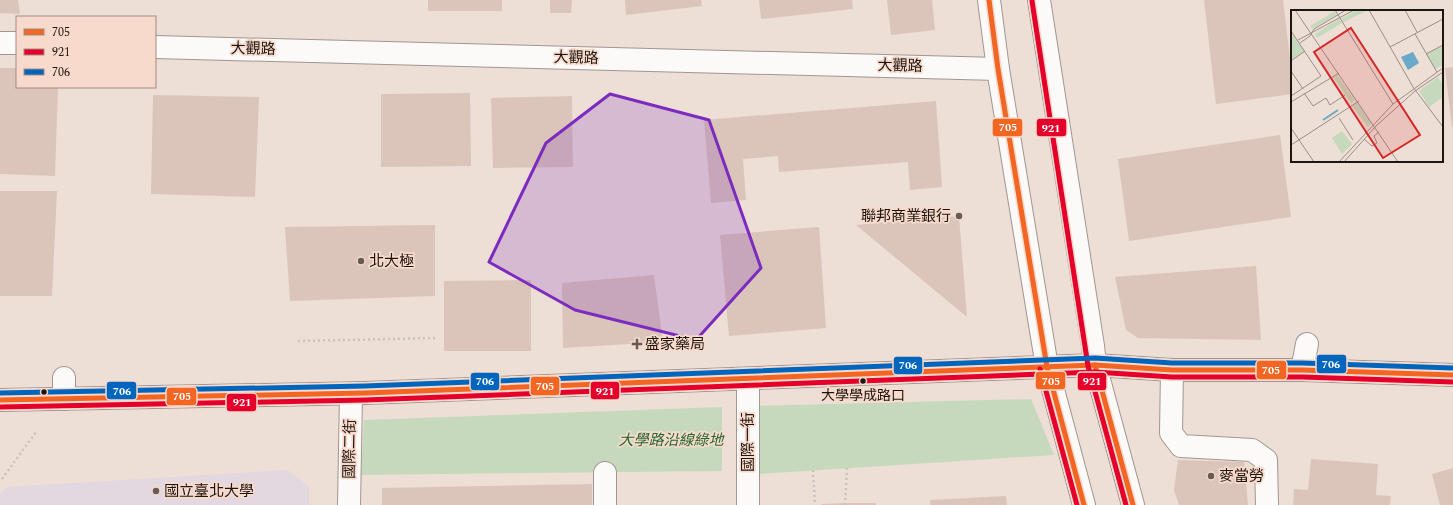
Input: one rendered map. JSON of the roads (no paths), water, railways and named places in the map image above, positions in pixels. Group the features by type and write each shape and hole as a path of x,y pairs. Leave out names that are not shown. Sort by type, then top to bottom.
{"street":[{"path":"989,0 998,69 1047,367 1084,505"},
{"path":"1039,0 1095,365 1133,505"},
{"path":"0,42 16,43"},
{"name":"大觀路","path":"156,47 998,69"},
{"path":"1302,370 1307,344"},
{"path":"0,400 64,388 351,394 1095,365 1172,370 1302,370 1453,375"},
{"path":"1172,370 1171,433 1180,446 1252,450 1266,460 1267,505"},
{"name":"國際一街","path":"748,379 748,505"},
{"name":"國際二街","path":"349,505 351,394"},
{"path":"605,473 605,505"}],"place":[{"name":"聯邦商業銀行","path":"959,216"},
{"name":"北大極","path":"361,261"},
{"name":"盛家藥局","path":"637,344"},
{"name":"大學學成路口","path":"863,381"},
{"name":"麥當勞","path":"1211,476"},
{"name":"國立臺北大學","path":"156,491"}],"park label":[{"name":"大學路沿線綠地","path":"671,440"}]}
